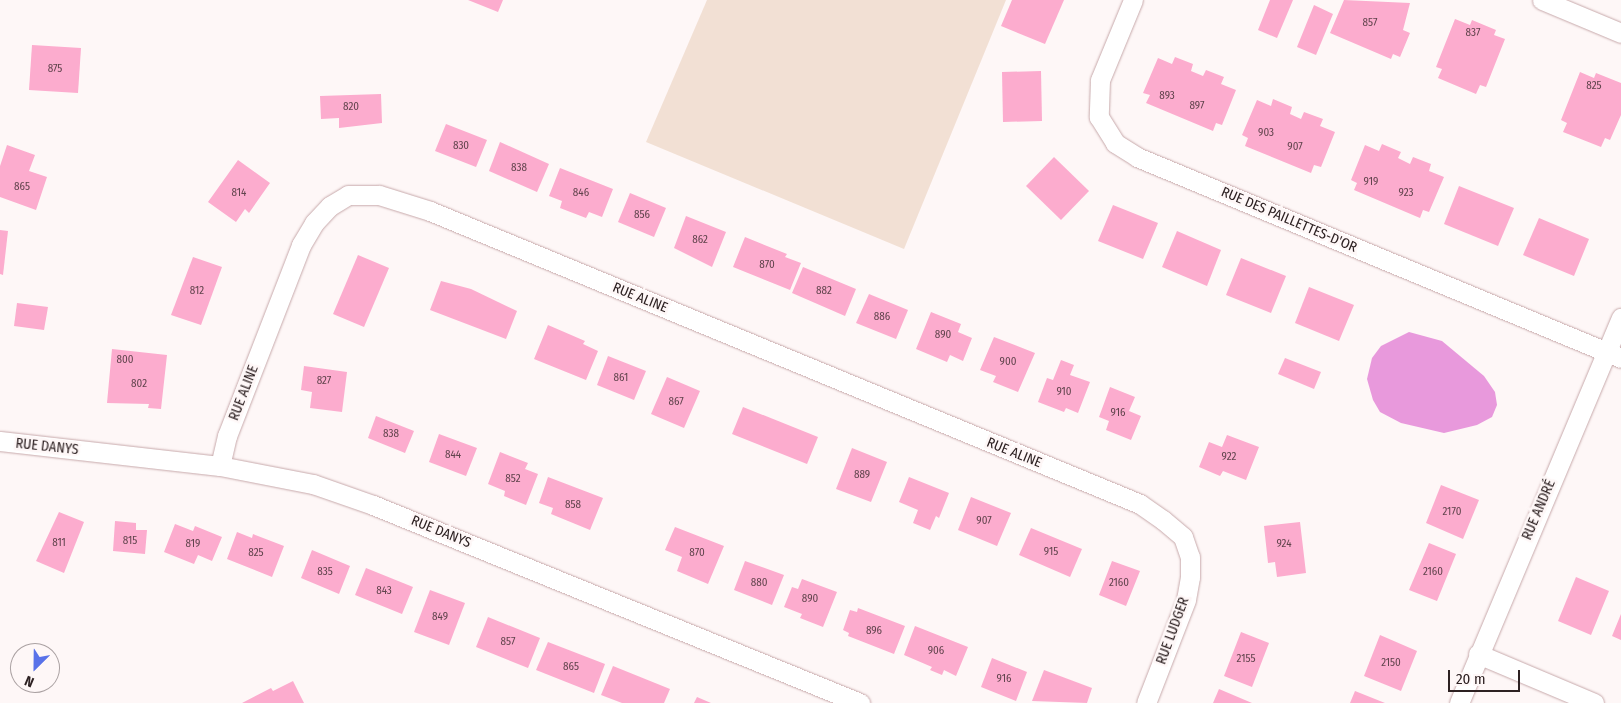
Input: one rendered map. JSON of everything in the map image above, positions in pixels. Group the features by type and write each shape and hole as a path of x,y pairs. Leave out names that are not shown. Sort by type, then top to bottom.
{"street":[{"name":"RUE DES PAILLETTES-D'OR","path":"1132,0 1099,88 1099,117 1115,143 1137,157 1614,355"},
{"path":"1542,0 1621,33"},
{"name":"RUE ALINE","path":"220,466 228,436 301,246 314,223 330,206 348,195 379,195 430,211 1140,504 1183,537 1190,558"},
{"name":"RUE ANDRÉ","path":"1459,703 1478,654 1614,355 1621,318"},
{"name":"RUE DANYS","path":"0,441 220,466 313,484 374,505 860,703"},
{"name":"RUE LUDGER","path":"1146,703 1186,600 1190,558"},
{"path":"1478,654 1594,703"}],"shaded area":[{"path":"707,0 1006,0 904,249 646,142"},
{"path":"1409,332 1442,341 1484,376 1495,392 1497,405 1492,417 1477,425 1444,433 1401,423 1380,412 1373,400 1367,379 1372,358 1381,346"}],"building":[{"path":"468,0 503,0 498,12"},
{"path":"1012,0 1064,0 1045,44 1001,26"},
{"path":"1270,0 1293,0 1277,38 1258,30"},
{"path":"1344,0 1410,3 1403,30 1410,33 1400,57 1393,54 1391,59 1330,33"},
{"path":"1314,5 1333,14 1316,55 1297,47"},
{"path":"1455,19 1470,25 1472,20 1496,30 1494,35 1505,39 1486,87 1480,85 1476,94 1438,78 1442,69 1436,67"},
{"path":"32,45 81,48 78,93 29,90"},
{"path":"1175,57 1193,64 1191,71 1203,76 1206,70 1224,77 1221,84 1236,90 1222,125 1216,123 1213,131 1146,103 1150,95 1143,93 1158,58 1172,64"},
{"path":"1041,71 1042,121 1003,122 1002,72"},
{"path":"1580,72 1594,78 1596,73 1621,83 1621,115 1610,140 1605,138 1601,147 1563,132 1567,123 1561,120"},
{"path":"381,94 382,123 339,128 339,118 321,119 320,96"},
{"path":"1273,99 1292,107 1290,114 1301,119 1304,112 1323,119 1320,126 1335,132 1321,167 1314,165 1311,173 1245,146 1248,138 1242,135 1257,100 1271,106"},
{"path":"446,124 487,140 476,167 435,151"},
{"path":"500,142 549,164 537,192 489,171"},
{"path":"1382,144 1401,152 1398,158 1410,164 1413,157 1431,164 1429,171 1444,177 1429,212 1423,210 1420,218 1354,190 1357,183 1351,180 1365,145 1379,151"},
{"path":"7,145 35,155 29,171 47,177 36,210 0,197 0,166"},
{"path":"1054,157 1089,191 1061,220 1026,186"},
{"path":"238,160 270,183 249,213 245,209 236,222 208,202"},
{"path":"560,168 613,189 602,217 589,212 586,218 560,208 562,201 549,196"},
{"path":"1459,186 1514,208 1498,246 1444,224"},
{"path":"630,193 666,208 654,237 618,222"},
{"path":"1113,205 1158,223 1143,259 1098,241"},
{"path":"686,216 726,232 712,267 674,248"},
{"path":"1539,218 1589,239 1574,276 1523,255"},
{"path":"0,230 8,231 3,275 0,274"},
{"path":"1177,231 1221,250 1207,286 1162,267"},
{"path":"745,237 787,254 785,257 801,263 790,290 733,267"},
{"path":"358,255 389,268 364,327 333,314"},
{"path":"193,257 222,267 201,325 171,315"},
{"path":"1241,258 1286,276 1271,313 1226,295"},
{"path":"803,267 856,289 845,316 792,293"},
{"path":"441,281 471,289 517,311 506,339 430,310"},
{"path":"1309,287 1354,305 1339,341 1295,323"},
{"path":"869,294 908,310 896,339 856,323"},
{"path":"17,303 48,307 44,330 14,326"},
{"path":"931,312 961,324 958,332 972,338 963,361 950,355 947,362 916,349"},
{"path":"548,325 585,341 583,344 598,351 586,380 534,359"},
{"path":"994,337 1035,353 1018,392 993,382 996,376 980,370"},
{"path":"112,349 167,355 161,409 148,408 149,404 107,403"},
{"path":"608,356 646,371 634,400 597,385"},
{"path":"1285,358 1321,372 1314,389 1278,374"},
{"path":"1061,360 1074,365 1070,375 1090,382 1078,413 1066,408 1064,412 1038,402 1047,378 1053,380"},
{"path":"304,366 347,372 342,412 310,408 312,392 301,390"},
{"path":"667,377 700,391 684,428 651,414"},
{"path":"1110,387 1135,397 1129,411 1141,416 1131,440 1106,430 1109,421 1099,417"},
{"path":"743,407 818,437 807,464 732,434"},
{"path":"376,416 414,431 405,453 368,438"},
{"path":"439,434 477,448 466,476 429,462"},
{"path":"1227,435 1259,447 1246,480 1223,471 1220,476 1199,467 1209,442 1222,447"},
{"path":"852,448 887,462 871,502 836,489"},
{"path":"500,452 528,463 525,469 538,474 526,505 504,496 505,491 488,484"},
{"path":"548,477 603,498 590,530 551,514 553,508 539,503"},
{"path":"909,477 949,493 939,518 936,516 930,530 913,523 918,510 899,502"},
{"path":"1441,485 1479,500 1463,539 1426,523"},
{"path":"971,497 1011,513 997,546 958,530"},
{"path":"59,512 84,522 64,573 36,561"},
{"path":"115,521 136,523 136,530 147,530 145,554 113,551"},
{"path":"1300,522 1306,573 1277,577 1275,562 1268,563 1264,526"},
{"path":"175,524 193,531 195,526 222,537 212,561 198,555 194,564 164,552"},
{"path":"675,527 724,546 708,584 677,571 682,557 665,550"},
{"path":"1031,528 1082,549 1070,577 1019,555"},
{"path":"237,532 252,538 253,534 284,546 272,577 227,559"},
{"path":"1429,543 1456,554 1437,601 1409,590"},
{"path":"312,550 350,566 339,594 301,578"},
{"path":"745,561 784,575 772,605 734,590"},
{"path":"1112,561 1140,571 1126,606 1099,595"},
{"path":"366,568 413,587 402,614 355,595"},
{"path":"1576,577 1609,591 1591,635 1558,621"},
{"path":"802,579 837,592 823,627 800,618 802,614 784,607 792,587 798,589"},
{"path":"430,590 465,603 449,645 414,632"},
{"path":"858,608 905,626 894,654 848,636 849,633 843,630 850,610 857,612"},
{"path":"1621,614 1621,640 1612,636"},
{"path":"488,617 540,638 528,668 476,647"},
{"path":"915,626 968,647 956,676 944,670 942,675 930,670 932,667 904,655"},
{"path":"1241,632 1269,643 1252,687 1224,676"},
{"path":"1380,635 1417,651 1401,691 1364,676"},
{"path":"548,642 605,664 594,693 536,670"},
{"path":"992,658 1027,672 1016,701 981,687"},
{"path":"613,666 670,689 664,703 622,703 601,695"},
{"path":"1044,670 1092,688 1087,703 1032,701"},
{"path":"293,681 304,703 242,703 271,688 273,691"},
{"path":"1219,689 1252,703 1213,703"},
{"path":"1355,691 1385,703 1350,703"},
{"path":"697,697 711,703 694,703"}]}
